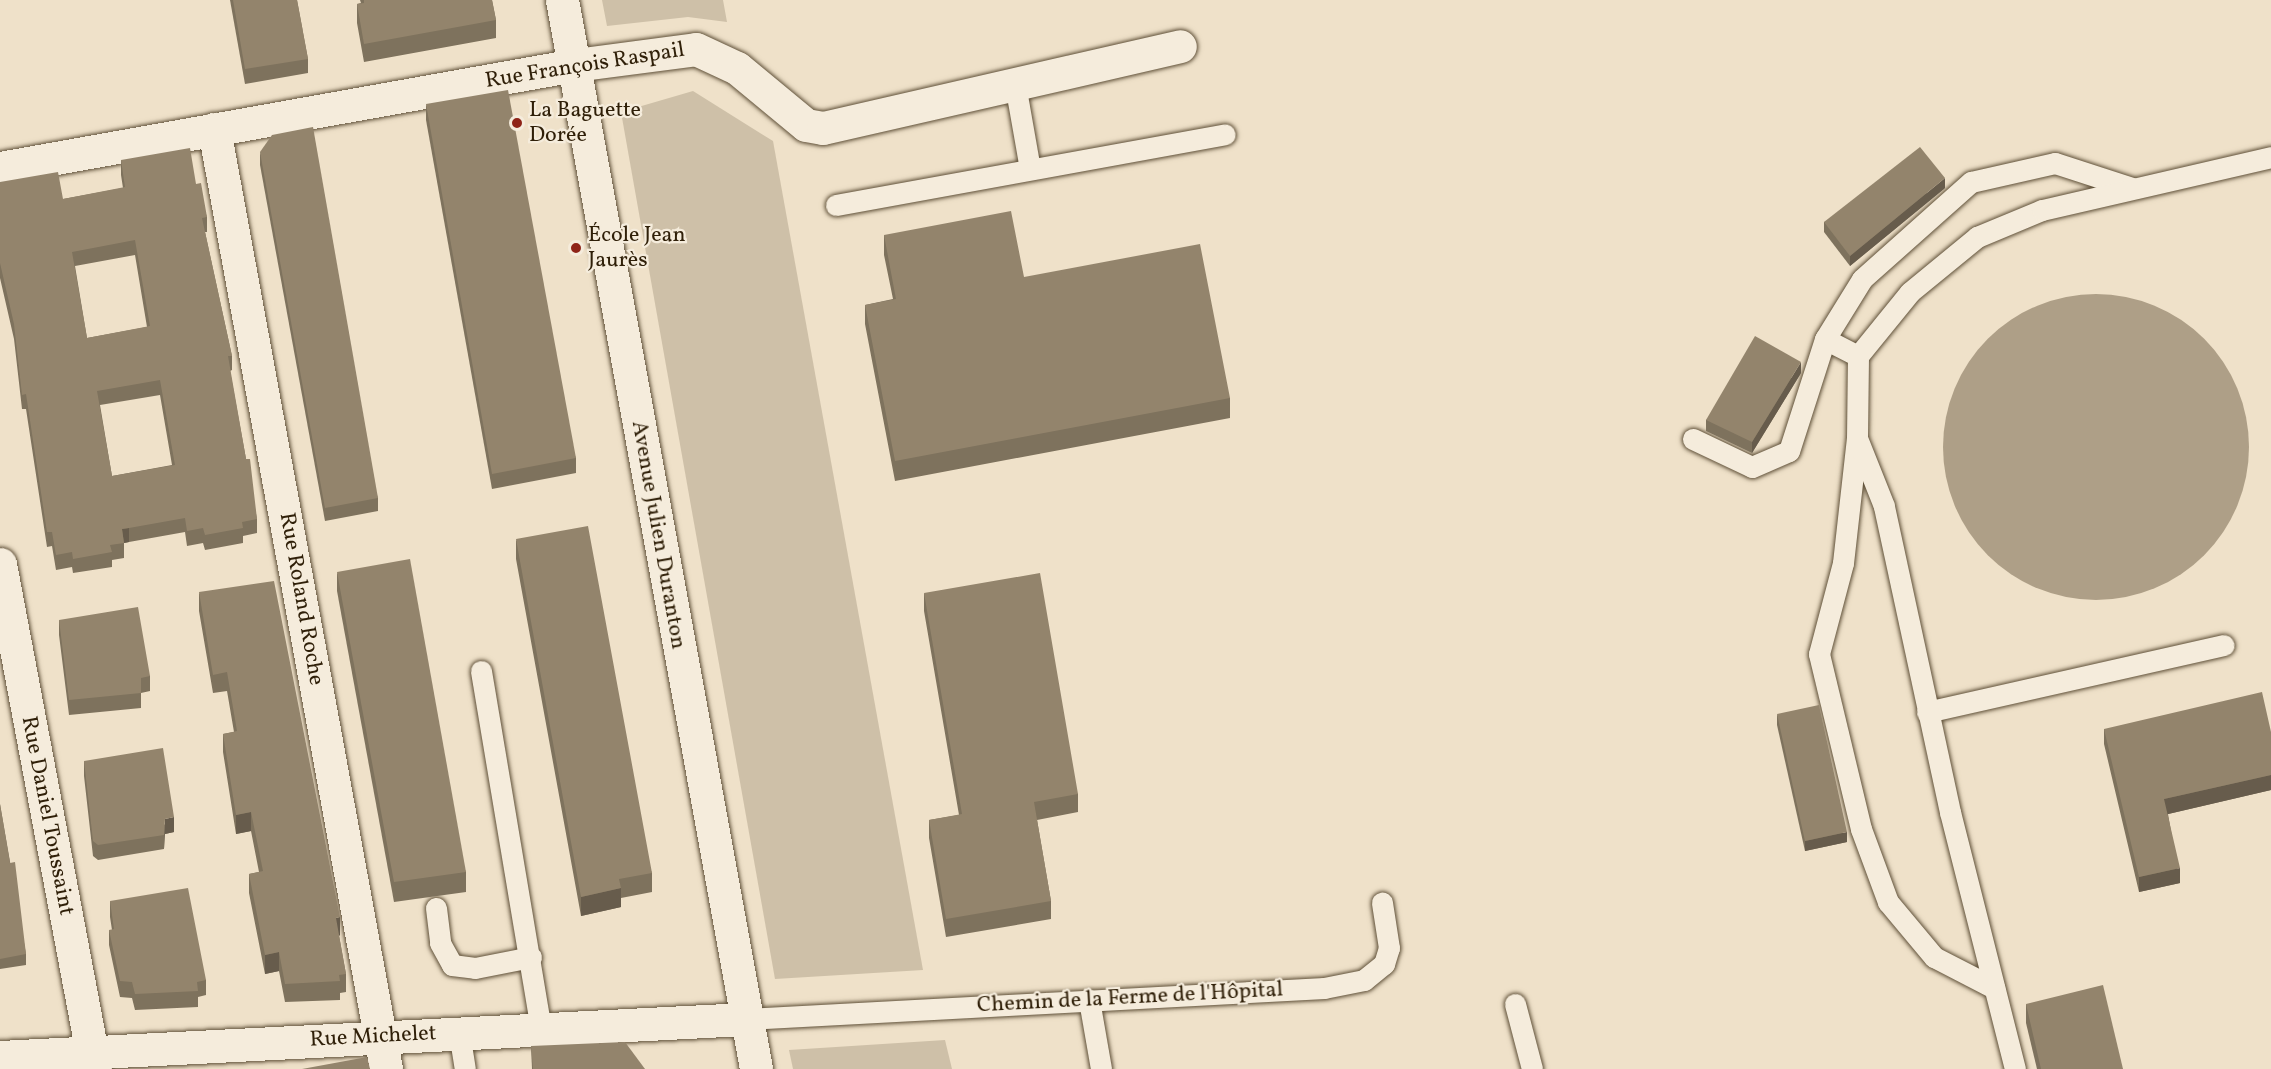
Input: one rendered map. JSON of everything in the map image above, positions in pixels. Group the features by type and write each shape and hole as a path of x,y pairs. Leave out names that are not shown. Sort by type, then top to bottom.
{"street":[{"name":"Avenue Julien Duranton","path":"562,0 756,1069"},
{"name":"Rue François Raspail","path":"0,168 574,65 696,49 737,68 806,125 823,128 1180,46"},
{"name":"Rue Roland Roche","path":"213,129 386,1069"},
{"name":"Rue Daniel Toussaint","path":"0,564 93,1061"},
{"name":"Rue Michelet","path":"0,1057 93,1061 380,1035 746,1019"}],"lane":[{"path":"1015,84 1030,169"},
{"path":"836,205 1225,134"},
{"path":"1994,988 1935,957 1888,902 1861,830 1819,654 1843,563 1857,438 1858,356 1910,292 1977,237 2042,210 2271,157"},
{"path":"1693,439 1752,467 1789,451 1825,339 1862,279 1971,182 2055,163 2133,189"},
{"path":"1825,339 1858,356"},
{"path":"1857,438 1884,506 1928,712 2015,1069"},
{"path":"1928,712 2224,645"},
{"path":"481,671 542,1029"},
{"name":"Chemin de la Ferme de l'Hôpital","path":"746,1019 808,1013 1324,988 1364,980 1384,964 1389,948 1382,903"},
{"path":"436,908 440,943 452,965 475,968 531,957"},
{"path":"1089,1000 1101,1069"},
{"path":"1515,1004 1532,1069"},
{"path":"459,1032 465,1069"}],"shaded area":[{"path":"602,0 723,0 727,22 688,17 607,26"},
{"path":"693,91 773,141 923,970 775,979 621,112"},
{"path":"2096,294 2126,297 2155,306 2181,320 2204,339 2223,362 2237,388 2246,417 2249,447 2246,477 2237,506 2223,532 2204,555 2181,574 2155,588 2126,597 2096,600 2066,597 2037,588 2011,574 1988,555 1969,532 1955,506 1946,477 1943,447 1946,417 1955,388 1969,362 1988,339 2011,320 2037,306 2066,297"},
{"path":"945,1040 952,1069 793,1069 789,1050"}],"building":[{"path":"233,0 297,0 308,59 245,69"},
{"path":"364,0 492,0 496,20 364,44 357,4 364,3"},
{"path":"508,90 576,458 492,474 426,104"},
{"path":"313,127 378,498 325,508 260,152 272,135"},
{"path":"1920,147 1945,178 1850,256 1824,222"},
{"path":"190,148 196,184 201,183 207,217 202,218 232,356 228,356 246,459 250,459 257,519 242,522 243,528 205,535 203,528 187,531 185,518 122,529 124,543 110,545 112,552 73,559 72,552 56,555 52,532 47,532 26,394 22,395 14,324 0,263 0,182 58,172 63,199 125,187 121,160","holes":["135,240 150,326 87,338 72,252","160,380 175,465 112,476 97,391"]},
{"path":"1011,211 1024,277 1200,244 1230,398 895,461 865,305 896,299 884,235"},
{"path":"1755,336 1801,362 1752,442 1706,420"},
{"path":"588,526 652,873 619,879 621,888 581,897 516,539"},
{"path":"410,559 466,872 394,882 337,572"},
{"path":"1040,573 1078,794 1034,802 1051,901 946,919 929,820 962,814 924,593"},
{"path":"274,581 340,917 336,918 346,974 339,975 340,981 285,984 279,952 265,955 249,874 263,871 251,812 236,815 223,734 237,731 227,672 213,675 199,592"},
{"path":"138,607 150,676 141,678 141,693 69,700 59,620"},
{"path":"2262,692 2271,732 2271,775 2164,799 2180,868 2139,877 2104,729"},
{"path":"1819,705 1847,832 1805,841 1777,714"},
{"path":"163,748 174,817 165,819 164,835 98,845 93,841 84,761"},
{"path":"0,804 10,863 15,862 26,954 0,959"},
{"path":"188,888 206,980 197,982 198,991 135,994 132,982 120,981 109,930 114,929 110,901"},
{"path":"2103,985 2123,1069 2041,1069 2026,1004"},
{"path":"625,1042 645,1069 533,1069 531,1046"},
{"path":"367,1057 370,1069 302,1069"}],"place":[{"name":"La Baguette Dorée","path":"517,123"},
{"name":"École Jean Jaurès","path":"576,248"}]}
